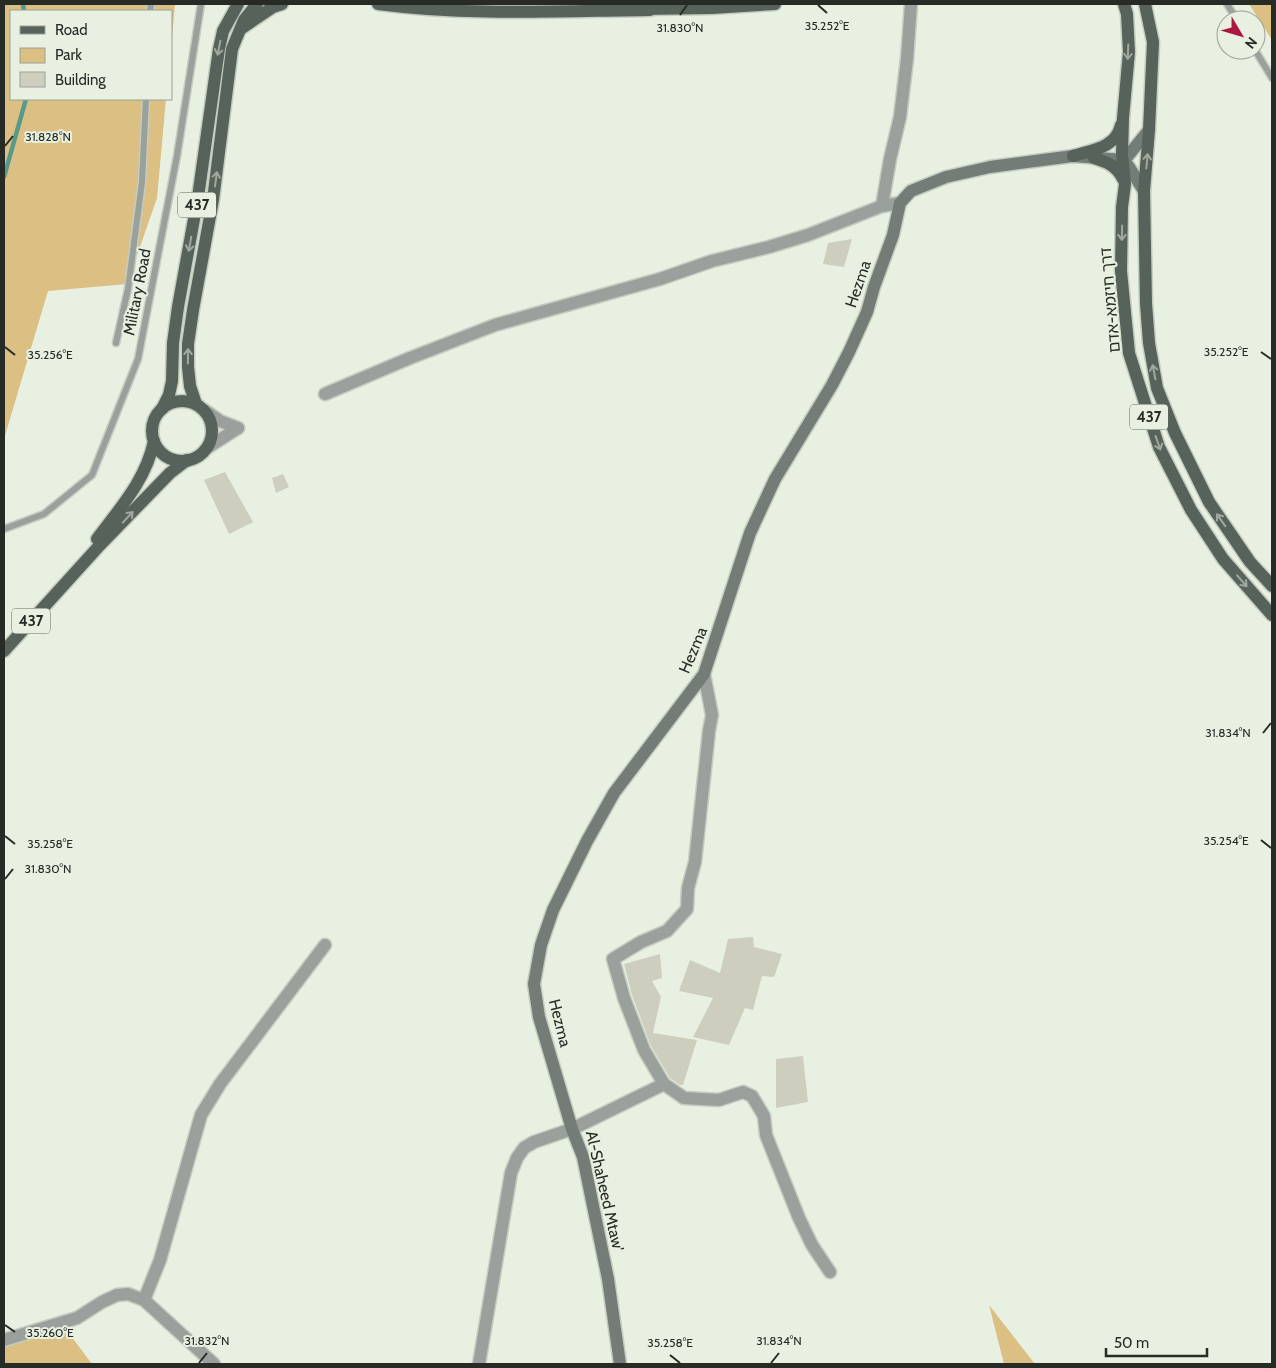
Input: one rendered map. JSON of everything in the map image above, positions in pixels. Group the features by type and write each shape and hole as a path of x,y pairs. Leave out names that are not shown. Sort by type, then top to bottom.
{"main road":[{"name":"437","path":"162,409 169,394 172,381 173,343 178,307 198,197 219,49 223,31 238,4"},
{"name":"437","path":"200,407 189,377 188,344 213,200 232,49 244,20 257,4"},
{"path":"238,31 273,7 282,4"},
{"path":"378,4 452,10 650,10 775,4"},
{"path":"590,4 650,10"},
{"name":"דרך חיזמא-אדם","path":"1124,4 1127,14 1129,52 1122,118 1122,160 1125,184 1122,207 1121,271 1129,353 1159,447 1191,510 1223,560 1272,616"},
{"name":"437","path":"1145,4 1152,42 1149,130 1144,191 1146,302 1149,343 1157,388 1175,433 1209,502 1250,562 1272,586"},
{"path":"1073,156 1101,147 1115,140 1119,133 1122,118"},
{"path":"1094,158 1108,162 1116,169 1125,184"},
{"path":"178,401 188,401 200,407 210,419 212,428 211,438 202,454 187,460 177,460 159,450 152,432 153,424 162,409 170,403 178,401"},
{"name":"437","path":"59,590 135,489 151,456 154,441"},
{"name":"437","path":"4,651 170,473 187,460"}],"street":[{"path":"882,206 900,116 912,4"},
{"path":"325,394 495,325 660,279 712,261 769,247 808,235 882,206 900,203 911,191 946,177 990,167 1073,156 1122,160 1127,157 1149,130"},
{"path":"1122,160 1129,167 1144,191"},
{"name":"Hezma","path":"572,1129 539,1017 534,984 541,945 553,910 587,841 614,793 704,674 750,533 775,479 832,385 849,352 866,312 893,235 900,203"},
{"path":"200,407 220,422 238,428 207,448"},
{"path":"704,674 712,715 696,862 688,888 687,908 667,931 641,942 613,959 624,998 644,1050 664,1084 684,1098 719,1100 743,1092 752,1096 764,1116 769,1143 799,1218 812,1245 830,1272"},
{"path":"144,1300 160,1260 201,1115 220,1084 325,945"},
{"name":"Al-Shaheed Mtaw'","path":"620,1364 608,1279 582,1157 572,1129 664,1084"},
{"path":"479,1364 511,1173 517,1158 524,1148 549,1136 572,1129"},
{"path":"4,1340 76,1318 117,1295 128,1294 144,1300 214,1364"}],"lane":[{"name":"Military Road","path":"4,529 44,514 92,475 138,359 176,156 201,4"},
{"path":"1261,60 1272,78"},
{"path":"116,343 128,289 142,182 146,100"}],"green space":[{"path":"4,4 175,4 172,37 172,10 10,10 10,100 166,100 157,198 127,284 48,291 4,439"},
{"path":"1249,4 1272,4 1272,40 1266,31 1266,10 1253,10"},
{"path":"989,1305 1035,1364 1004,1364"},
{"path":"62,1324 92,1364 4,1364 4,1340"}],"building":[{"path":"852,239 844,267 823,264 828,243"},
{"path":"225,472 253,522 229,534 204,480"},
{"path":"283,474 289,487 276,493 272,478"},
{"path":"753,937 754,947 782,954 774,977 762,976 753,1010 745,1008 729,1045 693,1037 713,998 679,991 690,960 720,973 728,939"},
{"path":"660,954 662,978 652,981 661,997 653,1033 697,1040 683,1085 670,1078 651,1046 632,995 624,964"},
{"path":"803,1056 808,1102 776,1108 776,1059"}],"waterway":[{"path":"23,4 24,10"},
{"path":"4,177 26,100"}]}
